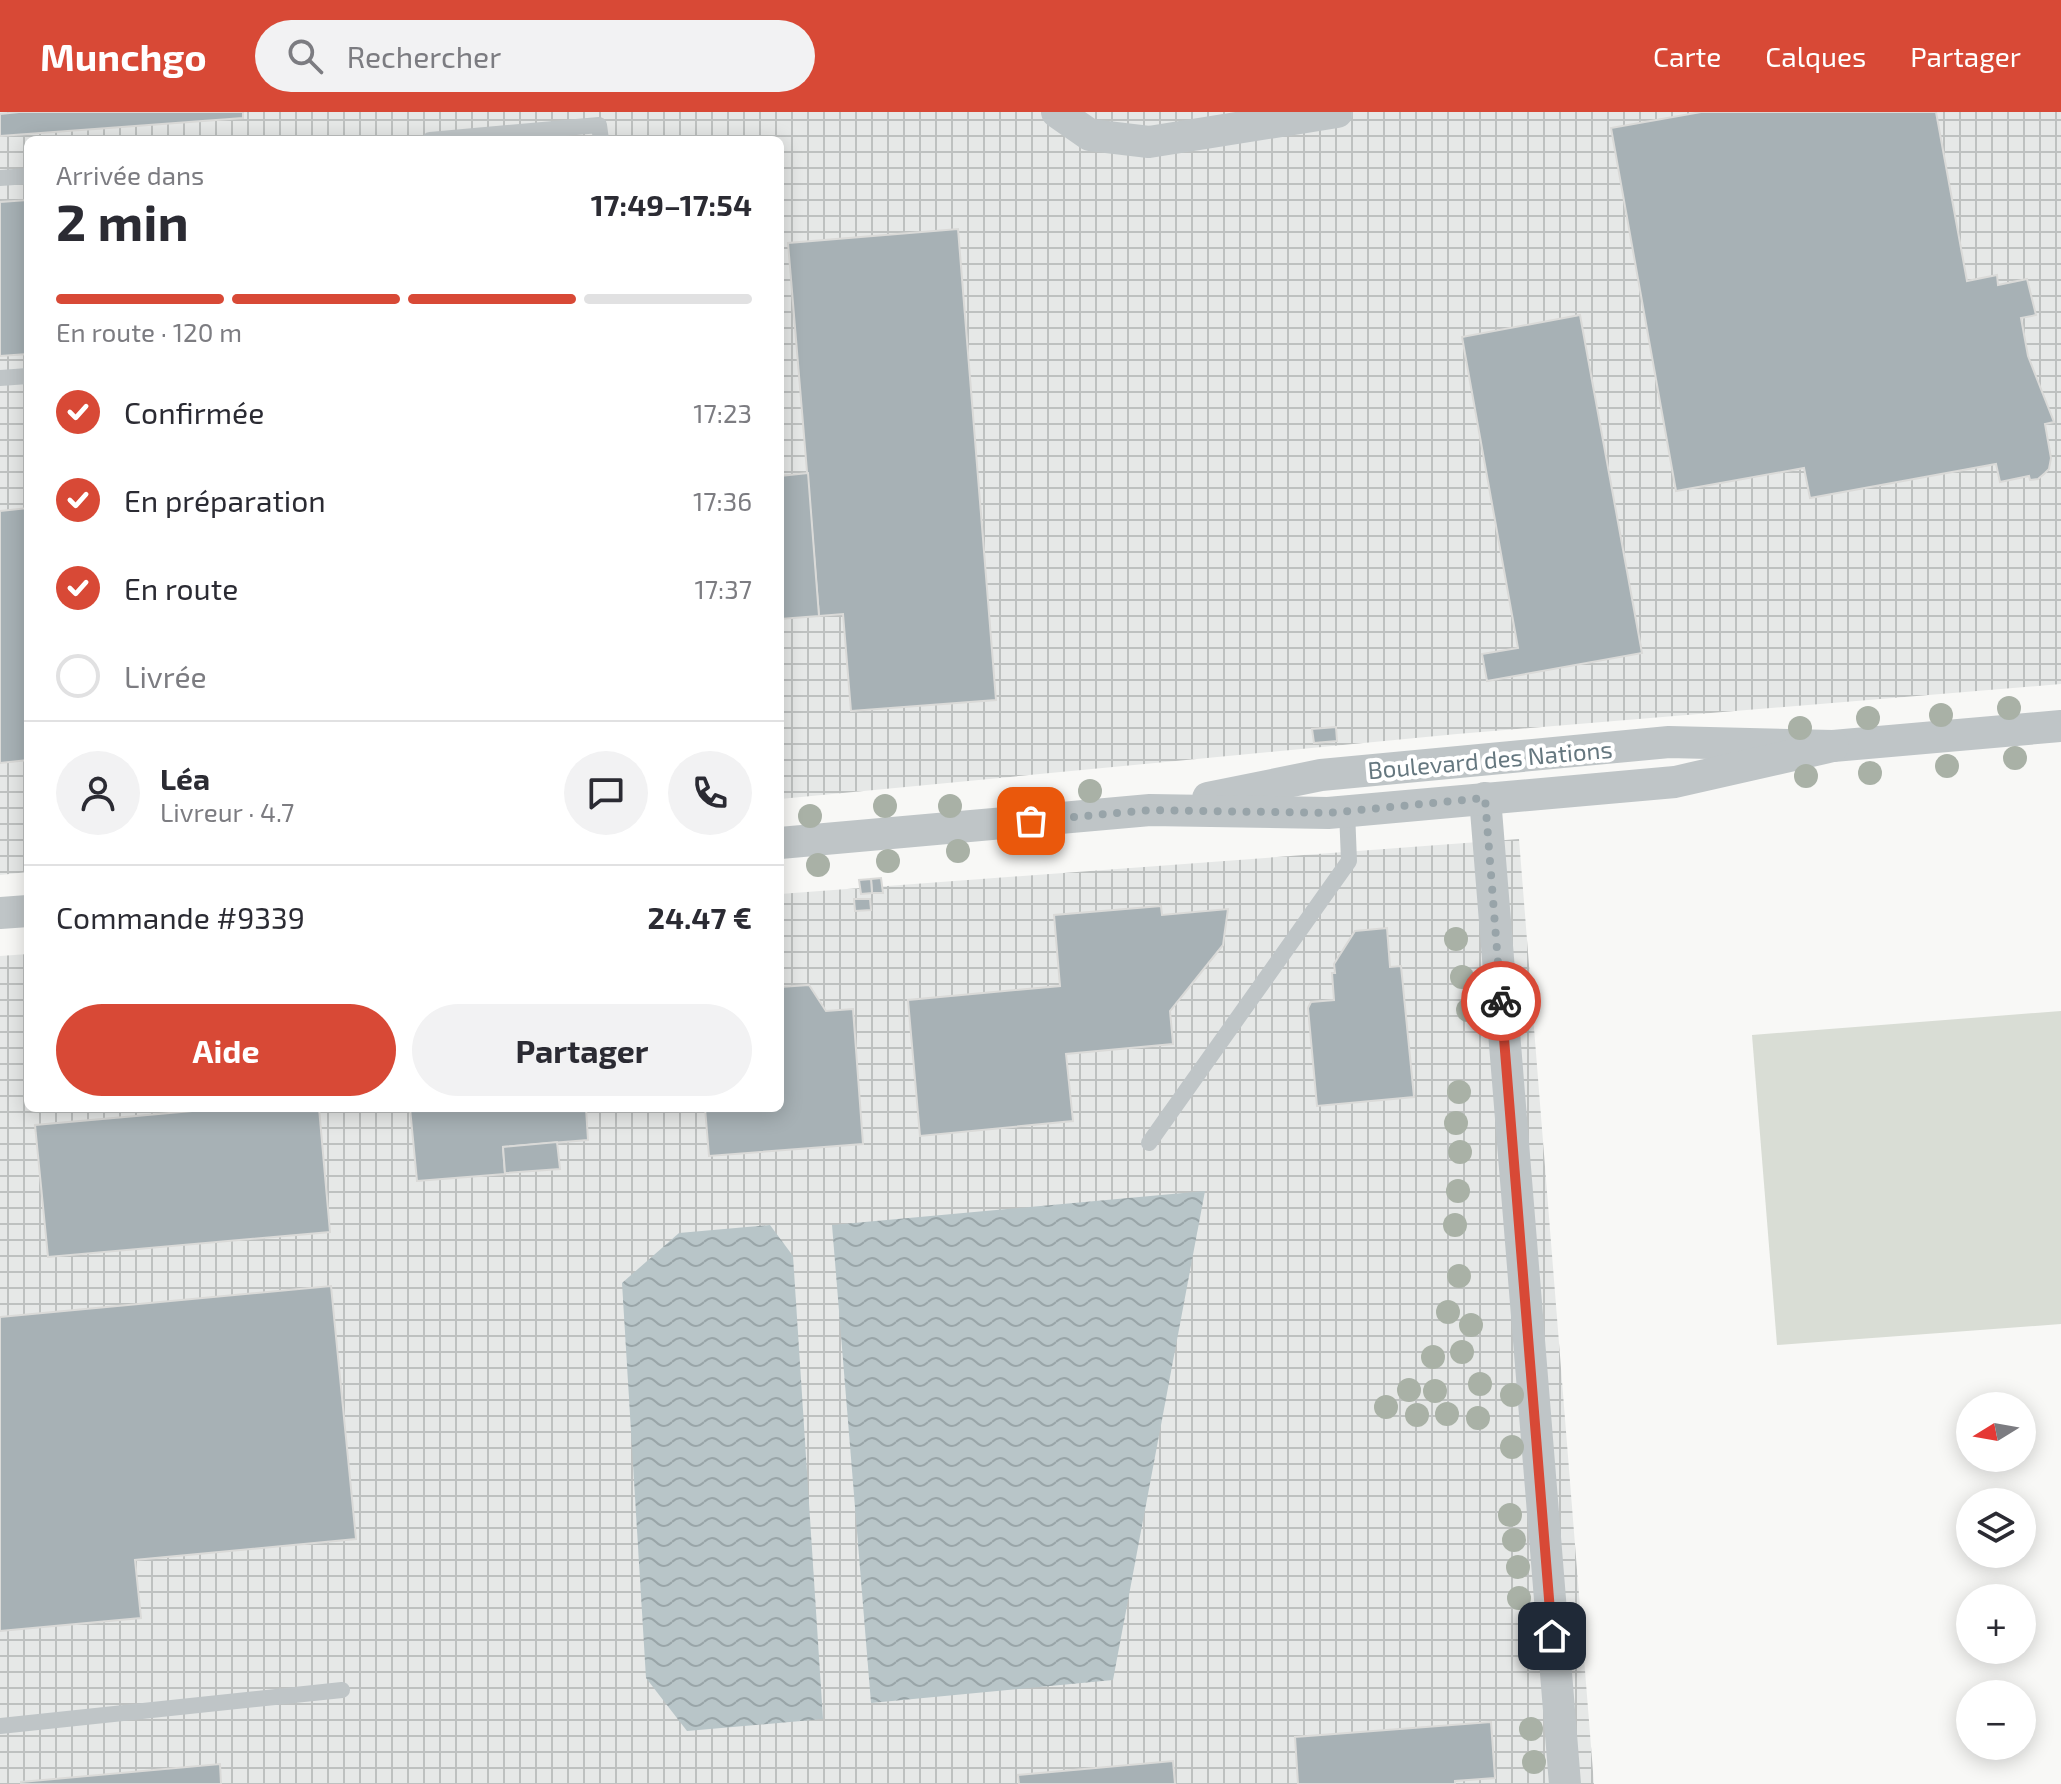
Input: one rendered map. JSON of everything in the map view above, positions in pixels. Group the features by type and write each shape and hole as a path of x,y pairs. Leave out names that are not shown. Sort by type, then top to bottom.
{"street":[{"path":"1057,112 1090,135 1149,142 1337,112"},
{"name":"Boulevard des Nations","path":"1150,810 1321,775 1669,742 1833,746 2057,726"},
{"name":"Boulevard des Nations","path":"784,843 1150,810 1328,813 1675,782 1833,746"},
{"path":"1485,798 1565,1784"},
{"path":"0,913 24,911"}],"lane":[{"path":"475,136 599,125 600,136"},
{"path":"0,178 24,176"},
{"path":"0,378 24,376"},
{"path":"1149,1143 1349,861 1347,811"},
{"path":"0,1726 342,1690"}],"shaded area":[{"path":"0,112 2061,112 2061,684 1457,734 784,799 784,136 24,136 24,872 0,875"},
{"path":"1519,839 1594,1784 0,1784 0,956 24,954 24,1112 784,1112 784,894"},
{"path":"2061,1011 2061,1324 1777,1345 1752,1035"}],"water":[{"path":"1205,1191 1113,1680 871,1703 832,1225"},
{"path":"770,1225 793,1256 823,1719 687,1731 646,1678 622,1283 679,1233"}],"building":[{"path":"243,112 243,118 0,136 0,114"},
{"path":"1701,112 1936,112 1967,281 1997,275 1998,285 2027,279 2036,315 2021,318 2028,356 2054,422 2045,424 2051,458 2045,473 2038,479 2030,480 2029,476 2000,482 1996,464 1810,498 1804,468 1676,491 1611,128"},
{"path":"24,200 24,354 0,356 0,202"},
{"path":"958,229 996,700 851,711 843,614 819,616 788,243"},
{"path":"1580,315 1642,653 1487,681 1482,654 1518,648 1462,337"},
{"path":"808,473 819,616 784,619 784,476"},
{"path":"24,508 24,760 0,763 0,511"},
{"path":"1336,727 1337,741 1314,743 1312,729"},
{"path":"881,878 883,893 872,893 871,879"},
{"path":"871,879 872,893 861,894 859,880"},
{"path":"854,899 870,899 871,910 855,911"},
{"path":"1161,906 1162,915 1228,909 1223,945 1170,1011 1173,1044 1066,1054 1073,1121 920,1136 908,1000 1060,986 1054,915"},
{"path":"1387,928 1390,967 1401,966 1414,1097 1317,1106 1308,1008 1311,1002 1334,1000 1334,964 1355,931"},
{"path":"809,985 826,1011 853,1009 863,1144 709,1156 705,1112 784,1112 784,987"},
{"path":"181,1112 319,1112 330,1232 48,1257 35,1125"},
{"path":"410,1112 586,1112 588,1140 503,1147 505,1174 417,1181"},
{"path":"557,1142 560,1169 505,1173 503,1147"},
{"path":"331,1286 356,1539 135,1560 141,1618 0,1631 0,1317"},
{"path":"1491,1722 1495,1778 1455,1781 1455,1784 1298,1784 1295,1737"},
{"path":"1173,1761 1175,1784 1019,1784 1018,1775"},
{"path":"220,1764 221,1784 21,1784 21,1782"}],"way so far":[{"path":"1031,821 1150,810 1328,813 1485,798 1501,1001"}],"route":[{"path":"1501,1001 1552,1636"}]}
